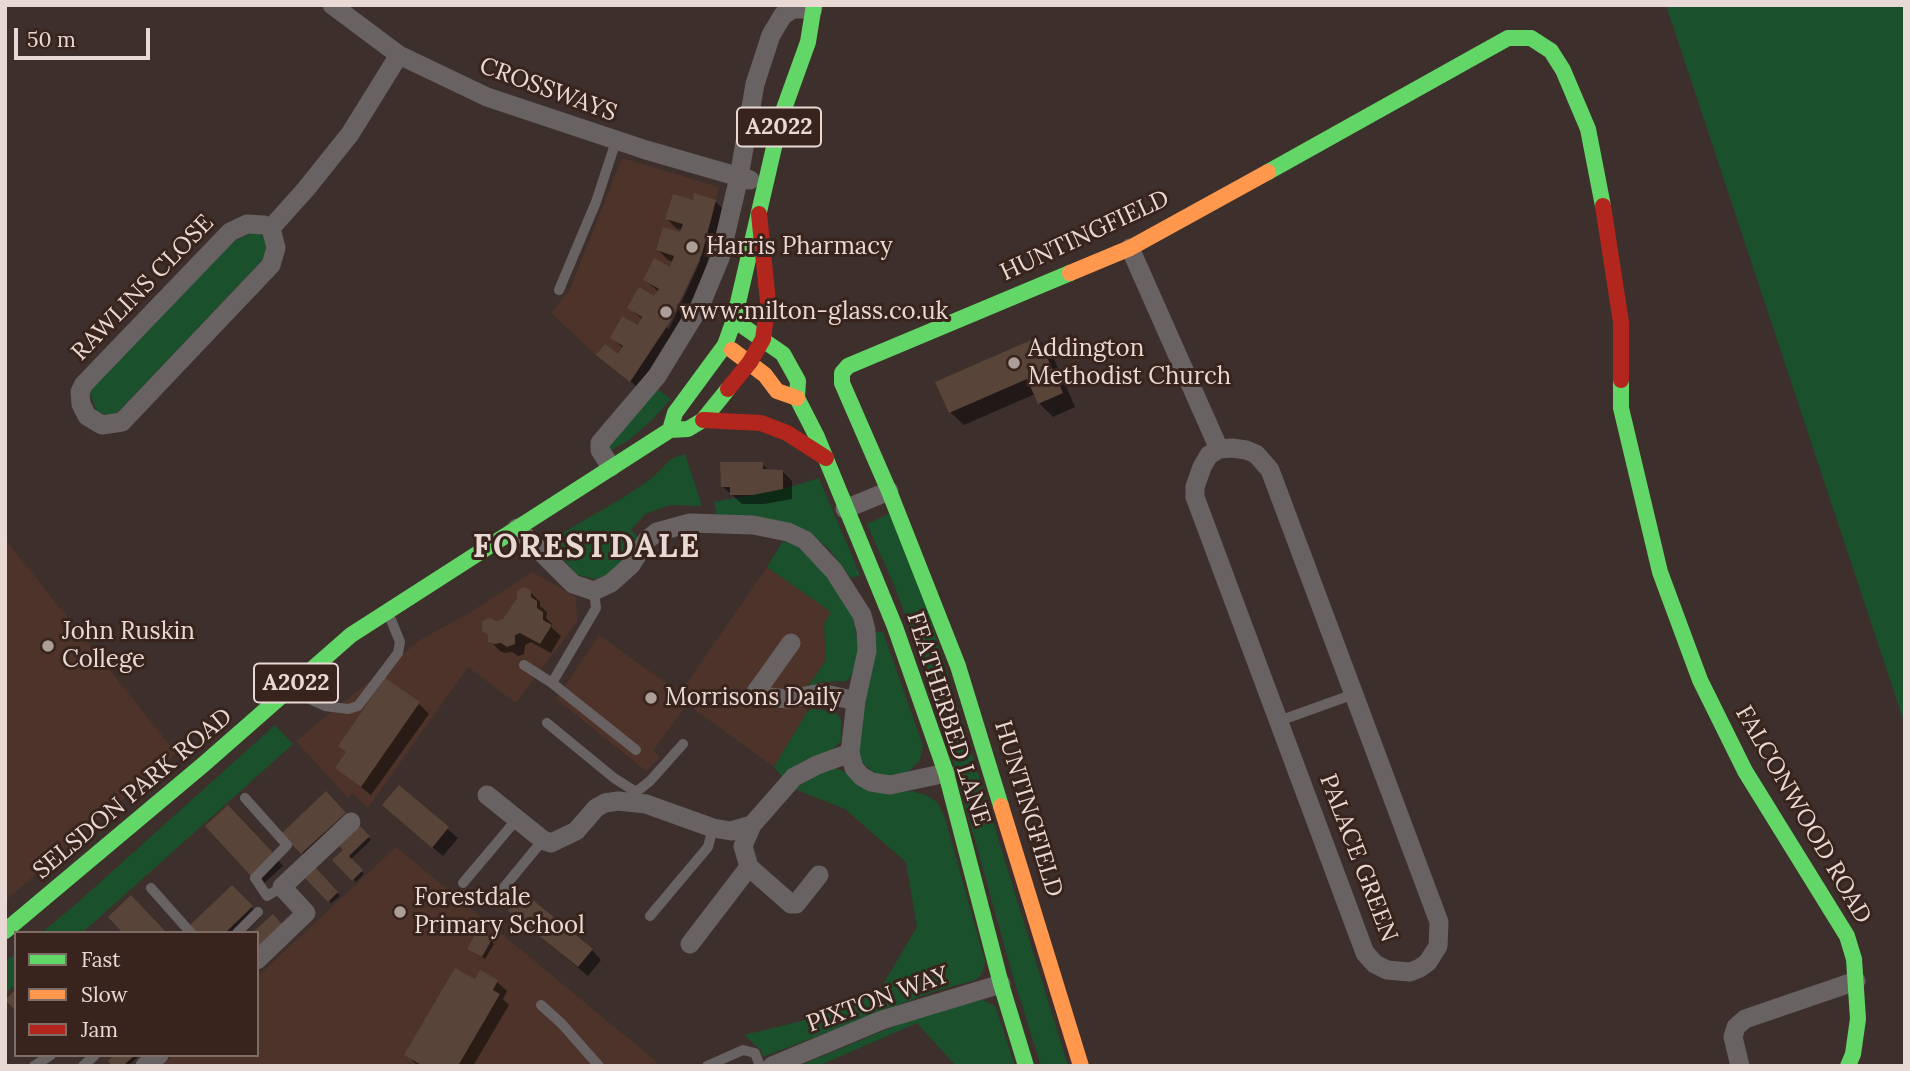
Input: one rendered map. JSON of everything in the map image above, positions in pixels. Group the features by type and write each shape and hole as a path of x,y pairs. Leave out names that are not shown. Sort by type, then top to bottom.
{"street":[{"name":"CROSSWAYS","path":"332,5 399,55 487,97 617,141 765,183"},
{"path":"611,467 600,450 600,443 657,376 700,306 720,258 739,177 755,84 771,35 783,15 793,9 818,11"},
{"name":"A2022","path":"670,430 675,413 725,345 734,320 781,117 818,11"},
{"name":"HUNTINGFIELD","path":"1081,1066 958,666 889,491 842,383 842,373 848,366 1130,248 1508,38 1531,38"},
{"name":"FALCONWOOD ROAD","path":"1531,38 1551,51 1563,70 1588,129 1601,192 1621,322 1621,408 1660,572 1700,680 1739,761 1846,936 1854,959 1858,1019 1853,1054 1848,1066"},
{"path":"271,228 350,134 399,55"},
{"name":"A2022","path":"703,419 750,362 763,339 768,302 759,214"},
{"name":"RAWLINS CLOSE","path":"247,224 271,228 276,248 271,265 122,422 102,425 87,416 81,404 80,391 84,384 230,232 247,224"},
{"path":"1130,248 1219,449"},
{"name":"FEATHERBED LANE","path":"734,320 783,354 798,381 797,398 826,458 895,627 946,773 1001,984 1026,1066"},
{"path":"725,345 750,362 778,391 797,398"},
{"path":"703,419 735,419 761,424 787,433 826,458"},
{"name":"SELSDON PARK ROAD","path":"5,931 351,635 670,430 688,429 703,419"},
{"name":"PALACE GREEN","path":"1219,449 1246,450 1256,454 1270,470 1440,922 1438,946 1428,962 1420,968 1399,972 1387,970 1375,964 1366,953 1195,497 1195,487 1202,467 1209,455 1219,449"},
{"path":"845,509 889,491"},
{"path":"517,528 573,584 594,591 611,583 631,565 647,540 657,532 690,523 754,525 789,532 805,540 821,554 862,615 867,651 856,701 850,753 854,768 871,782 890,785 946,773"},
{"path":"791,643 756,691 775,698 789,699 821,693 856,701"},
{"path":"819,875 796,904 791,904 750,867 743,846 752,825 794,777 850,753"},
{"path":"487,795 543,840 551,843 576,831 589,815 605,803 635,797 713,828 731,831 752,825"},
{"path":"259,958 306,913 282,887 351,822"},
{"path":"690,944 750,867"},
{"path":"1740,1066 1733,1037 1736,1027 1745,1019 1856,981"},
{"name":"PIXTON WAY","path":"772,1066 882,1020 1001,984"}],"lane":[{"path":"559,290 596,202 617,141"},
{"path":"552,683 596,608 594,591"},
{"path":"292,687 305,697 325,706 348,709 358,706 398,653 400,642 388,611"},
{"path":"524,665 552,683 636,750"},
{"path":"1279,721 1354,694"},
{"path":"547,723 635,797 683,744"},
{"path":"245,798 287,845 255,878 267,896 282,887"},
{"path":"463,883 517,819"},
{"path":"650,916 708,847 713,828"},
{"path":"491,903 543,840"},
{"path":"151,888 189,931"},
{"path":"239,931 258,912"},
{"path":"541,1004 599,1066"},
{"path":"707,1066 743,1050 755,1053 760,1066"},
{"path":"34,1066 51,1059"}],"shaded area":[{"path":"622,158 719,187 695,272 662,336 630,382 551,313 570,289"},
{"name":"John Ruskin College","path":"5,539 176,753 5,901"},
{"path":"767,567 832,612 824,624 826,660 807,688 807,712 774,767 687,704 653,751 660,757 646,771 556,699 599,635 680,693"},
{"path":"532,572 576,597 577,622 516,703 468,667 368,808 352,793 349,799 296,741 420,640 471,612"},
{"name":"Forestdale Primary School","path":"396,847 657,1062 654,1066 162,1066 172,1057 259,1057 259,975"}],"green space":[{"path":"1666,5 1905,5 1905,725"},
{"path":"251,233 266,238 268,254 120,410 106,415 97,411 90,394 93,386 234,241"},
{"path":"657,389 671,399 630,439 610,451 609,444"},
{"path":"685,454 702,506 670,505 645,514 631,530 638,537 625,559 608,576 595,579 577,575 563,559 559,547 564,532 652,478 671,459"},
{"path":"819,478 860,575 851,578 829,549 810,534 717,517 714,502 783,489"},
{"path":"889,514 917,575 1068,1066 1041,1066 1012,973 929,675 867,524"},
{"path":"783,541 801,547 817,560 853,618 859,649 852,675 847,681 820,682 807,688 826,660 824,624 831,612 767,567"},
{"path":"874,632 883,632 923,746 920,760 899,776 888,777 874,773 863,763 857,752"},
{"path":"812,709 837,714 841,720 841,741 830,752 805,760 791,768 783,777 774,767 807,712"},
{"path":"275,725 293,744 84,931 43,931"},
{"path":"836,768 890,793 912,791 937,802 944,815 985,962 982,973 976,980 935,991 763,1057 761,1050 744,1035 818,1017 881,988 917,927 906,862 845,809 795,789 819,772"},
{"path":"14,955 14,986 5,993 5,962"},
{"path":"971,1000 983,1000 995,1006 1015,1066 956,1066 917,1023 818,1066 799,1066 916,1017"}],"building":[{"path":"694,193 716,200 702,254 671,320 630,382 596,355 605,344 618,354 623,346 610,338 622,316 638,325 642,317 627,308 639,287 654,296 659,289 643,280 654,258 670,267 674,256 656,250 663,227 680,232 683,224 665,219 673,194 693,200"},
{"name":"Addington Methodist Church","path":"1038,337 1063,393 1038,404 1027,379 949,413 935,382"},
{"path":"720,462 763,462 763,469 783,470 783,489 753,495 730,495 730,487 721,487"},
{"path":"523,587 531,590 531,597 537,601 537,608 543,612 543,620 552,625 540,644 520,633 515,635 515,644 507,647 501,643 488,642 488,635 482,631 482,621 490,618 496,621 503,619 517,598 517,591"},
{"path":"385,678 420,702 361,787 335,768 346,752 338,746"},
{"path":"399,785 449,827 432,848 382,805"},
{"path":"326,791 346,813 301,854 282,833"},
{"path":"228,805 275,855 251,876 205,826"},
{"path":"360,826 370,836 349,856 363,870 352,881 332,860 343,850 339,846"},
{"path":"314,866 338,892 328,902 303,876"},
{"path":"232,885 253,906 227,931 191,931 188,927"},
{"path":"523,892 593,949 578,967 508,911"},
{"path":"131,895 165,931 121,931 108,917"},
{"path":"273,914 282,924 259,945 259,931 254,931"},
{"path":"477,931 492,939 482,957 467,949"},
{"path":"455,968 475,979 480,970 498,980 493,990 500,994 458,1066 423,1066 404,1055"},
{"path":"14,991 14,1009 5,1000"},
{"path":"112,1057 133,1057 123,1066 113,1066 108,1061"}],"traffic: fast":[{"path":"670,430 675,413 725,345 734,320 781,117 808,42 814,5"},
{"path":"1268,172 1508,38 1531,38 1551,51 1563,70 1588,129 1603,206"},
{"path":"1001,806 958,666 889,491 842,383 842,373 848,366 1070,273"},
{"path":"734,320 783,354 798,381 797,398 817,437 895,627 946,773 1001,984 1026,1066"},
{"path":"1621,380 1621,408 1660,572 1700,680 1745,771 1847,936 1854,959 1858,1019 1853,1054 1848,1066"},
{"path":"5,931 204,764 351,635 670,430 688,429 703,420 728,389"}],"traffic: slow":[{"path":"1070,273 1130,248 1268,172"},
{"path":"732,350 765,375 777,391 797,398"},
{"path":"1001,806 1081,1066"}],"traffic: jam":[{"path":"1603,206 1621,322 1621,380"},
{"path":"728,389 750,362 763,339 768,302 759,214"},
{"path":"703,420 761,423 787,433 826,458"}],"place":[{"name":"Harris Pharmacy","path":"692,247"},
{"name":"www.milton-glass.co.uk","path":"666,312"},
{"name":"Addington Methodist Church","path":"1014,363"},
{"name":"John Ruskin College","path":"48,646"},
{"name":"Morrisons Daily","path":"651,698"},
{"name":"Forestdale Primary School","path":"400,912"}],"district":[{"name":"FORESTDALE","path":"587,548"}]}
